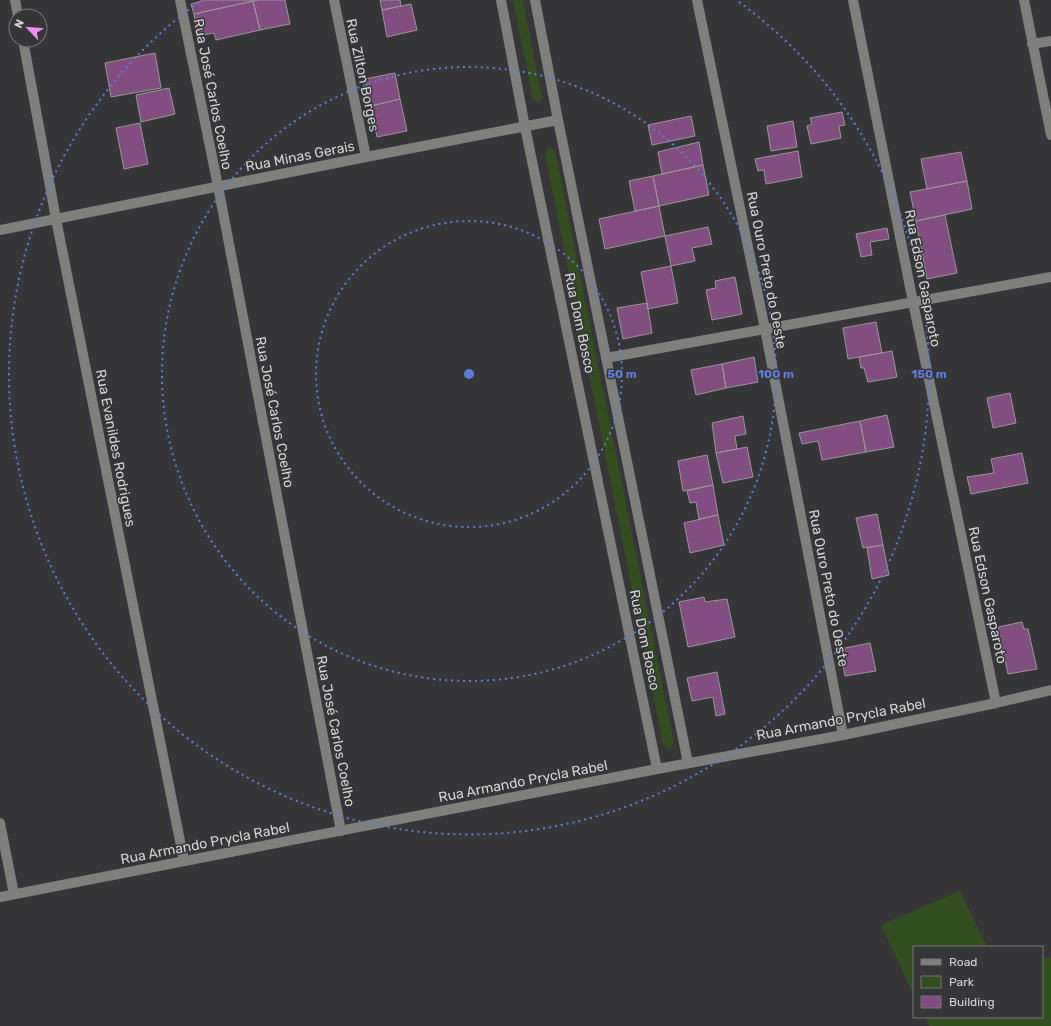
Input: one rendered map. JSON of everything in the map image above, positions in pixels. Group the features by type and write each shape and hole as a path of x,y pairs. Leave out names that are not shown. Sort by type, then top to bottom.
{"street":[{"name":"Rua José Carlos Coelho","path":"180,0 218,186 341,831"},
{"name":"Rua Zilton Borges","path":"334,0 366,157"},
{"name":"Rua Dom Bosco","path":"501,0 525,126 657,769"},
{"name":"Rua Dom Bosco","path":"535,0 688,763"},
{"name":"Rua Ouro Preto do Oeste","path":"698,0 843,735"},
{"name":"Rua Edson Gasparoto","path":"853,0 913,302 996,703"},
{"path":"1024,0 1051,136"},
{"path":"1032,44 1051,41"},
{"name":"Rua Evanildes Rodrigues","path":"24,48 56,219 184,861"},
{"name":"Rua Minas Gerais","path":"0,230 558,120"},
{"path":"606,358 1051,277"},
{"name":"Rua Armando Prycla Rabel","path":"0,897 688,763 843,735 1051,690"},
{"path":"0,822 14,894"}],"green space":[{"path":"513,0 523,0 542,99 539,103 533,99"},
{"path":"548,147 555,150 674,743 669,749 663,744 545,154"},
{"path":"960,891 987,946 913,946 913,993 881,925"},
{"path":"1051,957 1051,1026 929,1026 925,1018 1043,1018 1043,958"}],"building":[{"path":"201,0 253,1 194,14 191,4 202,1"},
{"path":"285,0 290,24 260,30 253,1"},
{"path":"380,0 400,0 401,6 382,10"},
{"path":"253,1 260,30 216,40 214,33 198,36 194,14"},
{"path":"411,4 417,30 387,37 382,10"},
{"path":"155,53 161,88 111,97 105,63"},
{"path":"395,73 400,99 371,106 365,79"},
{"path":"169,88 175,114 141,122 136,95"},
{"path":"400,99 407,131 377,137 371,106"},
{"path":"842,112 845,125 839,126 841,138 811,144 807,126 812,124 810,118"},
{"path":"691,116 695,136 652,145 648,125"},
{"path":"793,121 797,147 771,151 767,126"},
{"path":"140,123 148,164 124,169 116,128"},
{"path":"699,142 703,165 662,174 658,152"},
{"path":"798,151 802,177 766,184 764,170 758,171 755,159"},
{"path":"961,152 967,181 927,189 921,159"},
{"path":"703,165 709,195 659,206 653,176"},
{"path":"653,176 659,206 635,211 629,181"},
{"path":"967,181 972,209 916,221 910,192"},
{"path":"659,206 665,236 605,249 599,219"},
{"path":"945,215 957,273 927,279 916,221"},
{"path":"708,227 712,244 692,248 695,261 671,266 665,236"},
{"path":"887,228 889,239 870,242 872,255 861,257 856,234"},
{"path":"671,266 678,303 648,309 641,272"},
{"path":"735,277 742,314 712,320 706,290 716,288 715,281"},
{"path":"647,303 652,333 623,339 617,308"},
{"path":"876,322 882,353 848,359 843,328"},
{"path":"892,351 897,377 868,382 864,368 861,368 859,357"},
{"path":"754,357 758,382 726,388 722,364"},
{"path":"722,364 726,388 696,395 691,370"},
{"path":"1010,393 1016,423 993,428 987,398"},
{"path":"887,415 894,447 866,452 860,421"},
{"path":"743,416 746,434 735,436 737,449 716,453 712,423"},
{"path":"860,421 866,452 822,460 818,441 802,444 799,433"},
{"path":"747,447 753,477 723,483 716,453"},
{"path":"1022,453 1028,483 971,494 967,477 994,473 991,459"},
{"path":"707,455 713,485 683,491 678,461"},
{"path":"713,485 718,515 699,519 696,502 690,503 687,491"},
{"path":"877,514 883,545 863,548 856,518"},
{"path":"718,515 724,545 690,553 684,523"},
{"path":"883,545 889,575 872,579 867,548"},
{"path":"704,597 705,602 727,599 735,637 688,647 679,602"},
{"path":"1022,622 1024,629 1028,629 1037,669 1008,674 998,627"},
{"path":"870,643 876,671 845,676 840,649"},
{"path":"717,672 725,714 716,716 713,697 692,701 687,678"}]}
